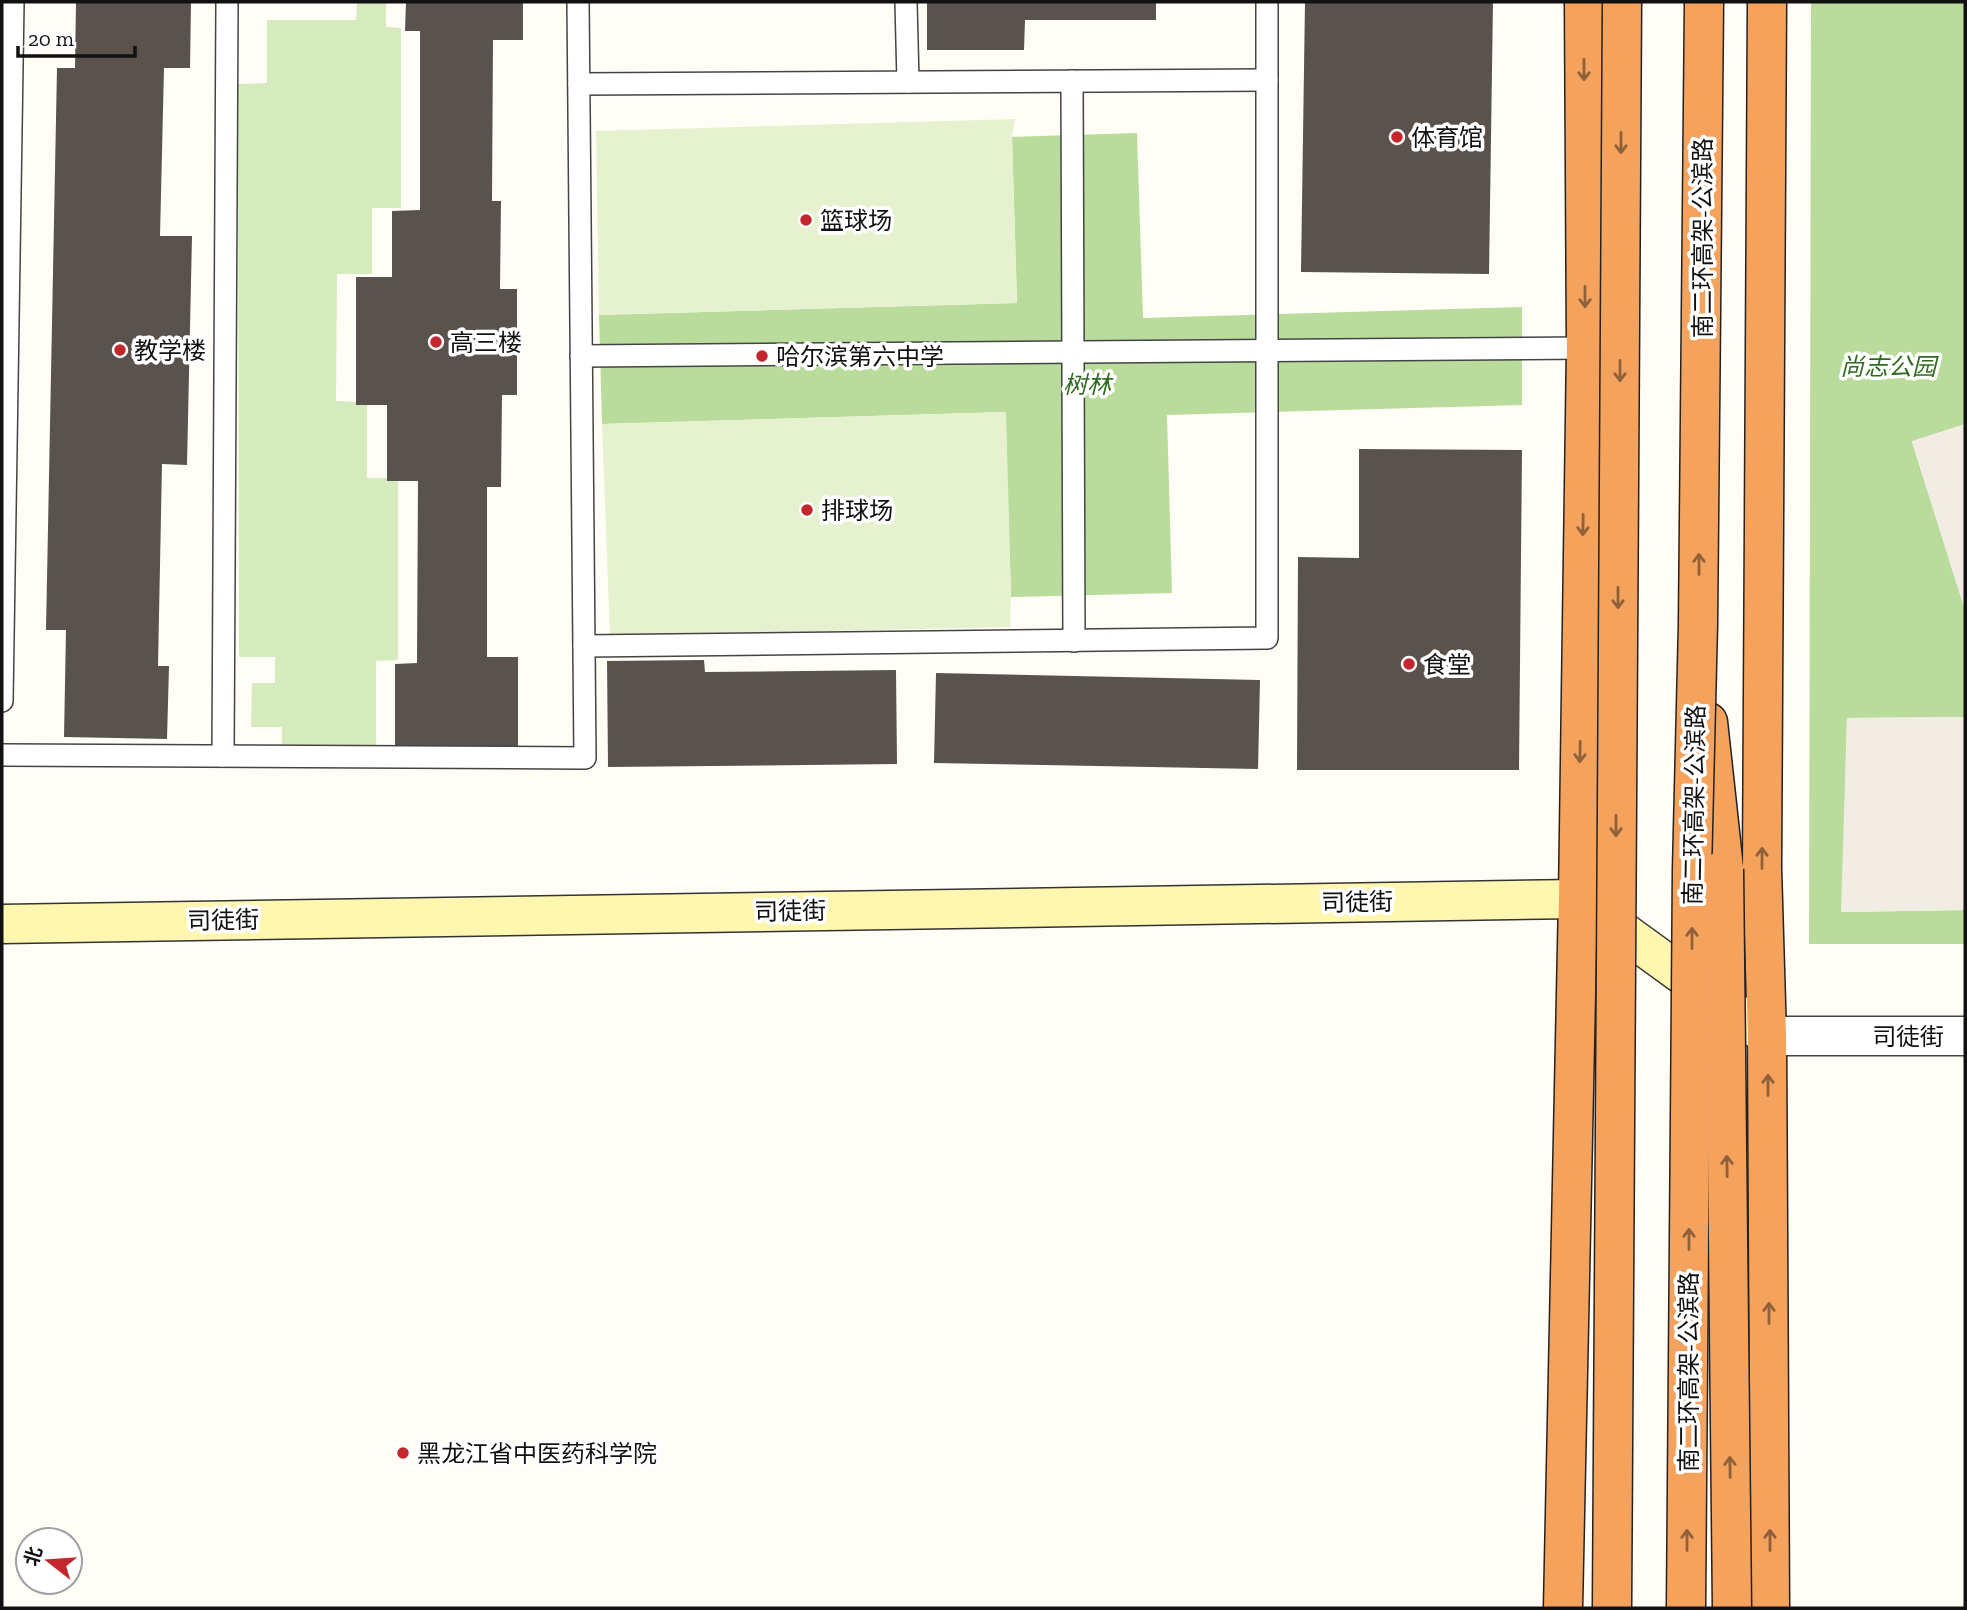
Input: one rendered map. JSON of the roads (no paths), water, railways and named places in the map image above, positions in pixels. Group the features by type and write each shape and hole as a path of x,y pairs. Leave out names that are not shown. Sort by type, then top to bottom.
{"highway":[{"path":"1563,1608 1586,348 1584,2"},
{"path":"1612,1608 1622,2"},
{"name":"南二环高架-公滨路","path":"1686,1608 1692,884 1698,624 1704,2"},
{"path":"1767,2 1762,868 1767,1036 1770,1608"},
{"path":"1698,624 1724,869 1732,1608"}],"main road":[{"path":"1578,899 1767,1036"},
{"name":"司徒街","path":"2,924 1578,899"}],"street":[{"name":"司徒街","path":"1767,1036 1965,1036"}],"lane":[{"path":"2,701 5,366 13,2"},
{"path":"223,756 227,2"},
{"path":"2,755 585,758 578,2"},
{"path":"906,2 908,82"},
{"path":"584,646 1267,638 1267,2"},
{"path":"579,85 1267,80"},
{"path":"1072,81 1074,640"},
{"path":"581,356 1586,348"}],"place":[{"name":"体育馆","path":"1397,137"},
{"name":"篮球场","path":"806,220"},
{"name":"高三楼","path":"436,342"},
{"name":"教学楼","path":"120,350"},
{"name":"哈尔滨第六中学","path":"762,356"},
{"name":"排球场","path":"807,510"},
{"name":"食堂","path":"1409,664"},
{"name":"黑龙江省中医药科学院","path":"403,1453"}],"park label":[{"name":"尚志公园","path":"1888,366"},
{"name":"树林","path":"1087,384"}]}
